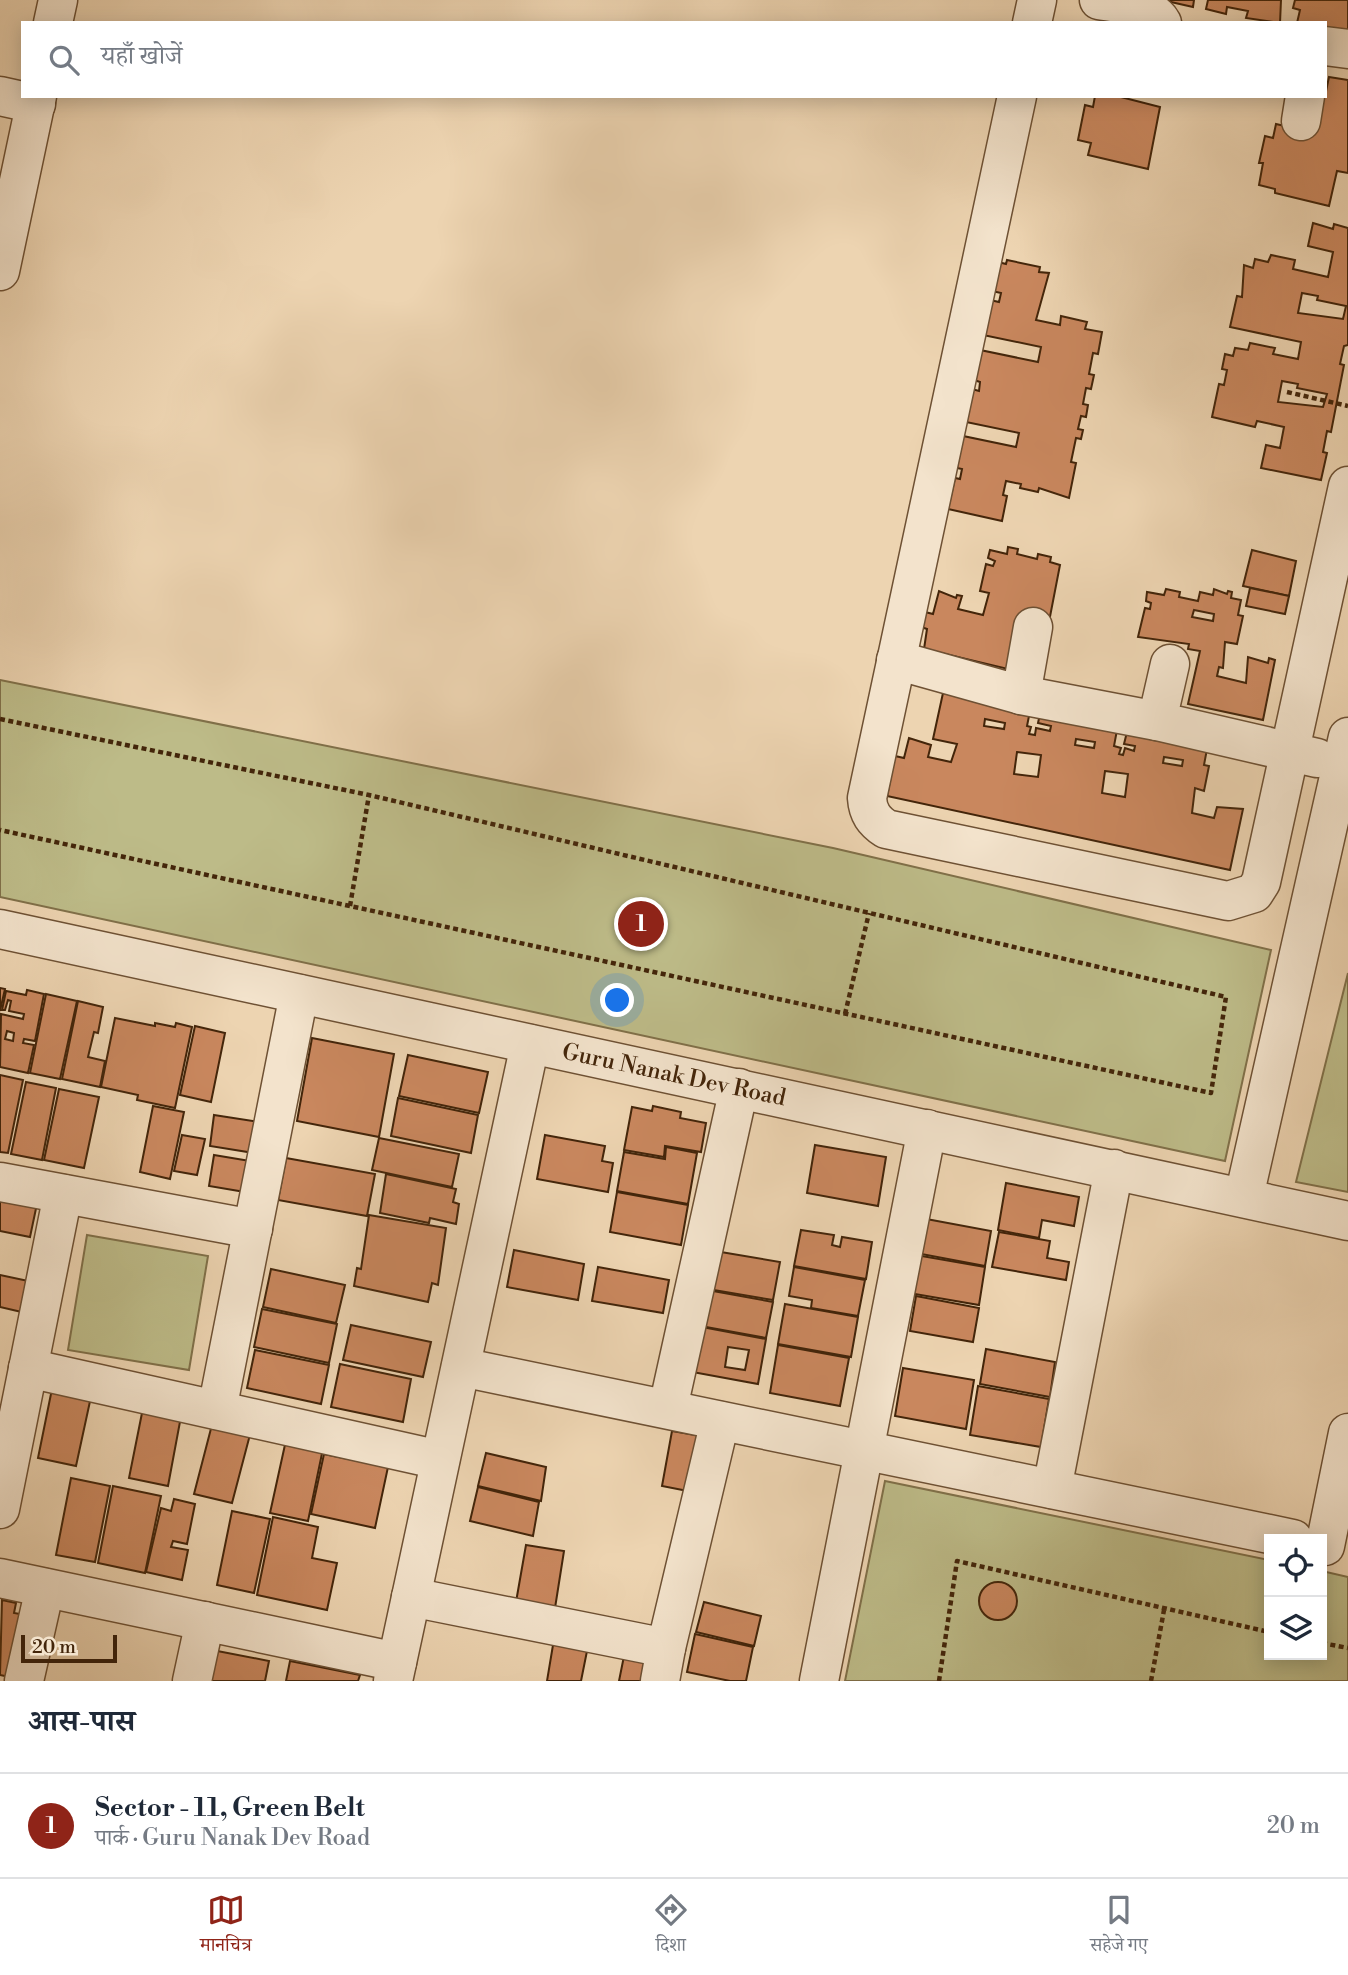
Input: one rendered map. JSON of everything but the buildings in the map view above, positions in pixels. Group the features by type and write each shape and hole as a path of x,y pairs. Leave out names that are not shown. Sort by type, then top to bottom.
{"street":[{"path":"53,21 58,0"},
{"path":"1032,21 1037,0"},
{"path":"1099,0 1148,10 1156,13 1161,21"},
{"path":"1327,46 1348,49"},
{"path":"0,271 24,98"},
{"path":"1017,98 867,798 868,810 876,822 886,830 1228,901 1242,899 1254,893 1261,882 1348,486"},
{"path":"1021,695 1033,627"},
{"path":"896,660 1021,695 1157,721 1291,752 1345,750 1244,1197"},
{"path":"1157,721 1170,664"},
{"name":"Guru Nanak Dev Road","path":"0,929 1348,1221"},
{"path":"218,1410 299,994"},
{"path":"0,1578 205,1622 395,1671 530,1044"},
{"path":"668,1408 739,1088"},
{"path":"819,1681 928,1129"},
{"path":"1052,1489 1114,1169"},
{"path":"0,1182 253,1229"},
{"path":"0,1509 62,1194"},
{"path":"461,1367 1269,1534"},
{"path":"28,1368 440,1461"},
{"path":"411,1597 663,1664 720,1421"},
{"path":"1325,1534 1348,1433"},
{"path":"24,1681 45,1588"},
{"path":"192,1681 205,1622"}],"path":[{"path":"1287,393 1348,406"},
{"path":"0,719 369,795 1226,997 1211,1093 0,830"},
{"path":"350,906 369,795"},
{"path":"845,1013 869,913"},
{"path":"939,1681 957,1561 1264,1631"},
{"path":"1151,1681 1164,1610"},
{"path":"1327,1644 1348,1648"}],"shaded area":[{"path":"0,680 833,848 1271,950 1225,1161 0,897"},
{"path":"1348,973 1348,1192 1296,1182"},
{"path":"87,1235 208,1256 189,1370 68,1350"},
{"path":"885,1481 1264,1559 1264,1660 1327,1660 1327,1572 1348,1577 1348,1681 845,1681"}],"place":[{"name":"Sector - 11, Green Belt","path":"641,924"}]}
